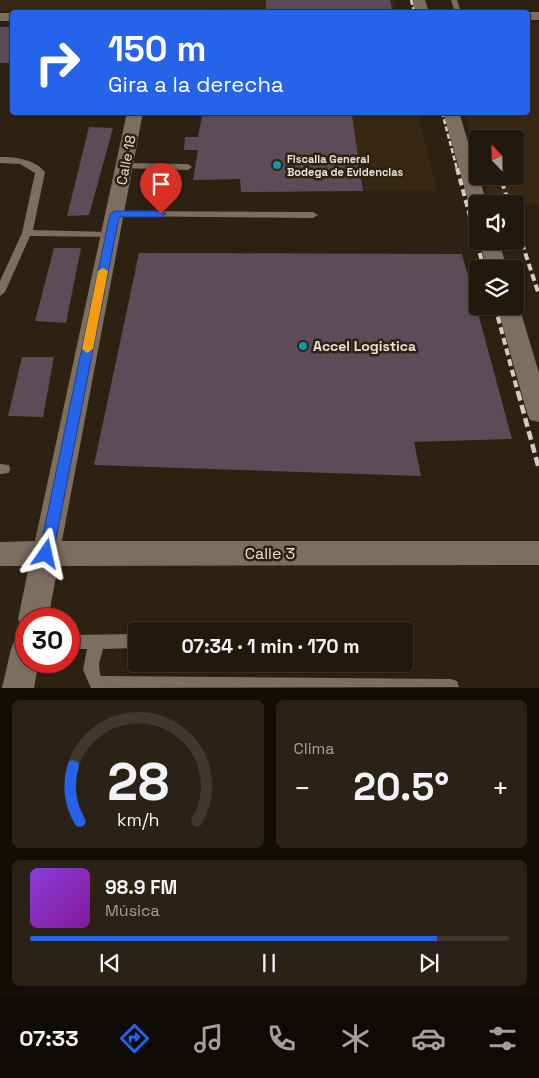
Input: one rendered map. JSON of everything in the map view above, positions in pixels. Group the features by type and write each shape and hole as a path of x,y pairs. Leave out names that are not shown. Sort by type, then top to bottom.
{"street":[{"name":"Calle 18","path":"34,608 134,115"},
{"path":"452,115 475,195"},
{"path":"511,315 539,413"},
{"name":"Calle 3","path":"0,554 539,553"},
{"path":"18,688 21,673"}],"lane":[{"path":"0,160 25,162 35,166 40,172 27,233 0,292"},
{"path":"124,166 188,167"},
{"path":"27,233 113,224 312,214"},
{"path":"80,642 128,640"},
{"path":"97,642 91,673 92,678 98,684 451,687"}],"shaded area":[{"path":"0,0 394,0 396,8 0,10"},
{"path":"530,23 539,23 539,205 524,205 524,195 488,195 486,185 524,185 524,130 469,130 465,115 530,115"},
{"path":"155,115 352,115 155,116"},
{"path":"352,115 418,115 437,191 363,191"}],"building":[{"path":"266,0 390,0 392,9 266,9"},
{"path":"0,27 10,27 10,63 0,63"},
{"name":"Fiscalia General Bodega de Evidencias","path":"352,115 363,191 241,192 240,179 193,180 198,150 184,150 185,137 198,137 202,116"},
{"path":"89,127 113,128 89,215 67,216"},
{"path":"54,248 81,248 66,323 35,321"},
{"name":"Accel Logistica","path":"139,253 462,254 469,280 469,315 478,315 512,439 414,442 421,476 94,465"},
{"path":"22,357 54,357 43,417 8,416"}],"railway":[{"path":"411,0 414,10"},
{"path":"443,115 457,169"},
{"path":"457,168 482,260"},
{"path":"503,185 506,195"},
{"path":"524,249 539,295"},
{"path":"497,315 518,393"},
{"path":"518,392 539,469"}],"slow traffic":[{"path":"87,349 103,271"}],"place":[{"name":"Fiscalia General Bodega de Evidencias","path":"277,165"},
{"name":"Accel Logistica","path":"303,346"}],"route":[{"path":"46,554 115,214 161,214"}]}
